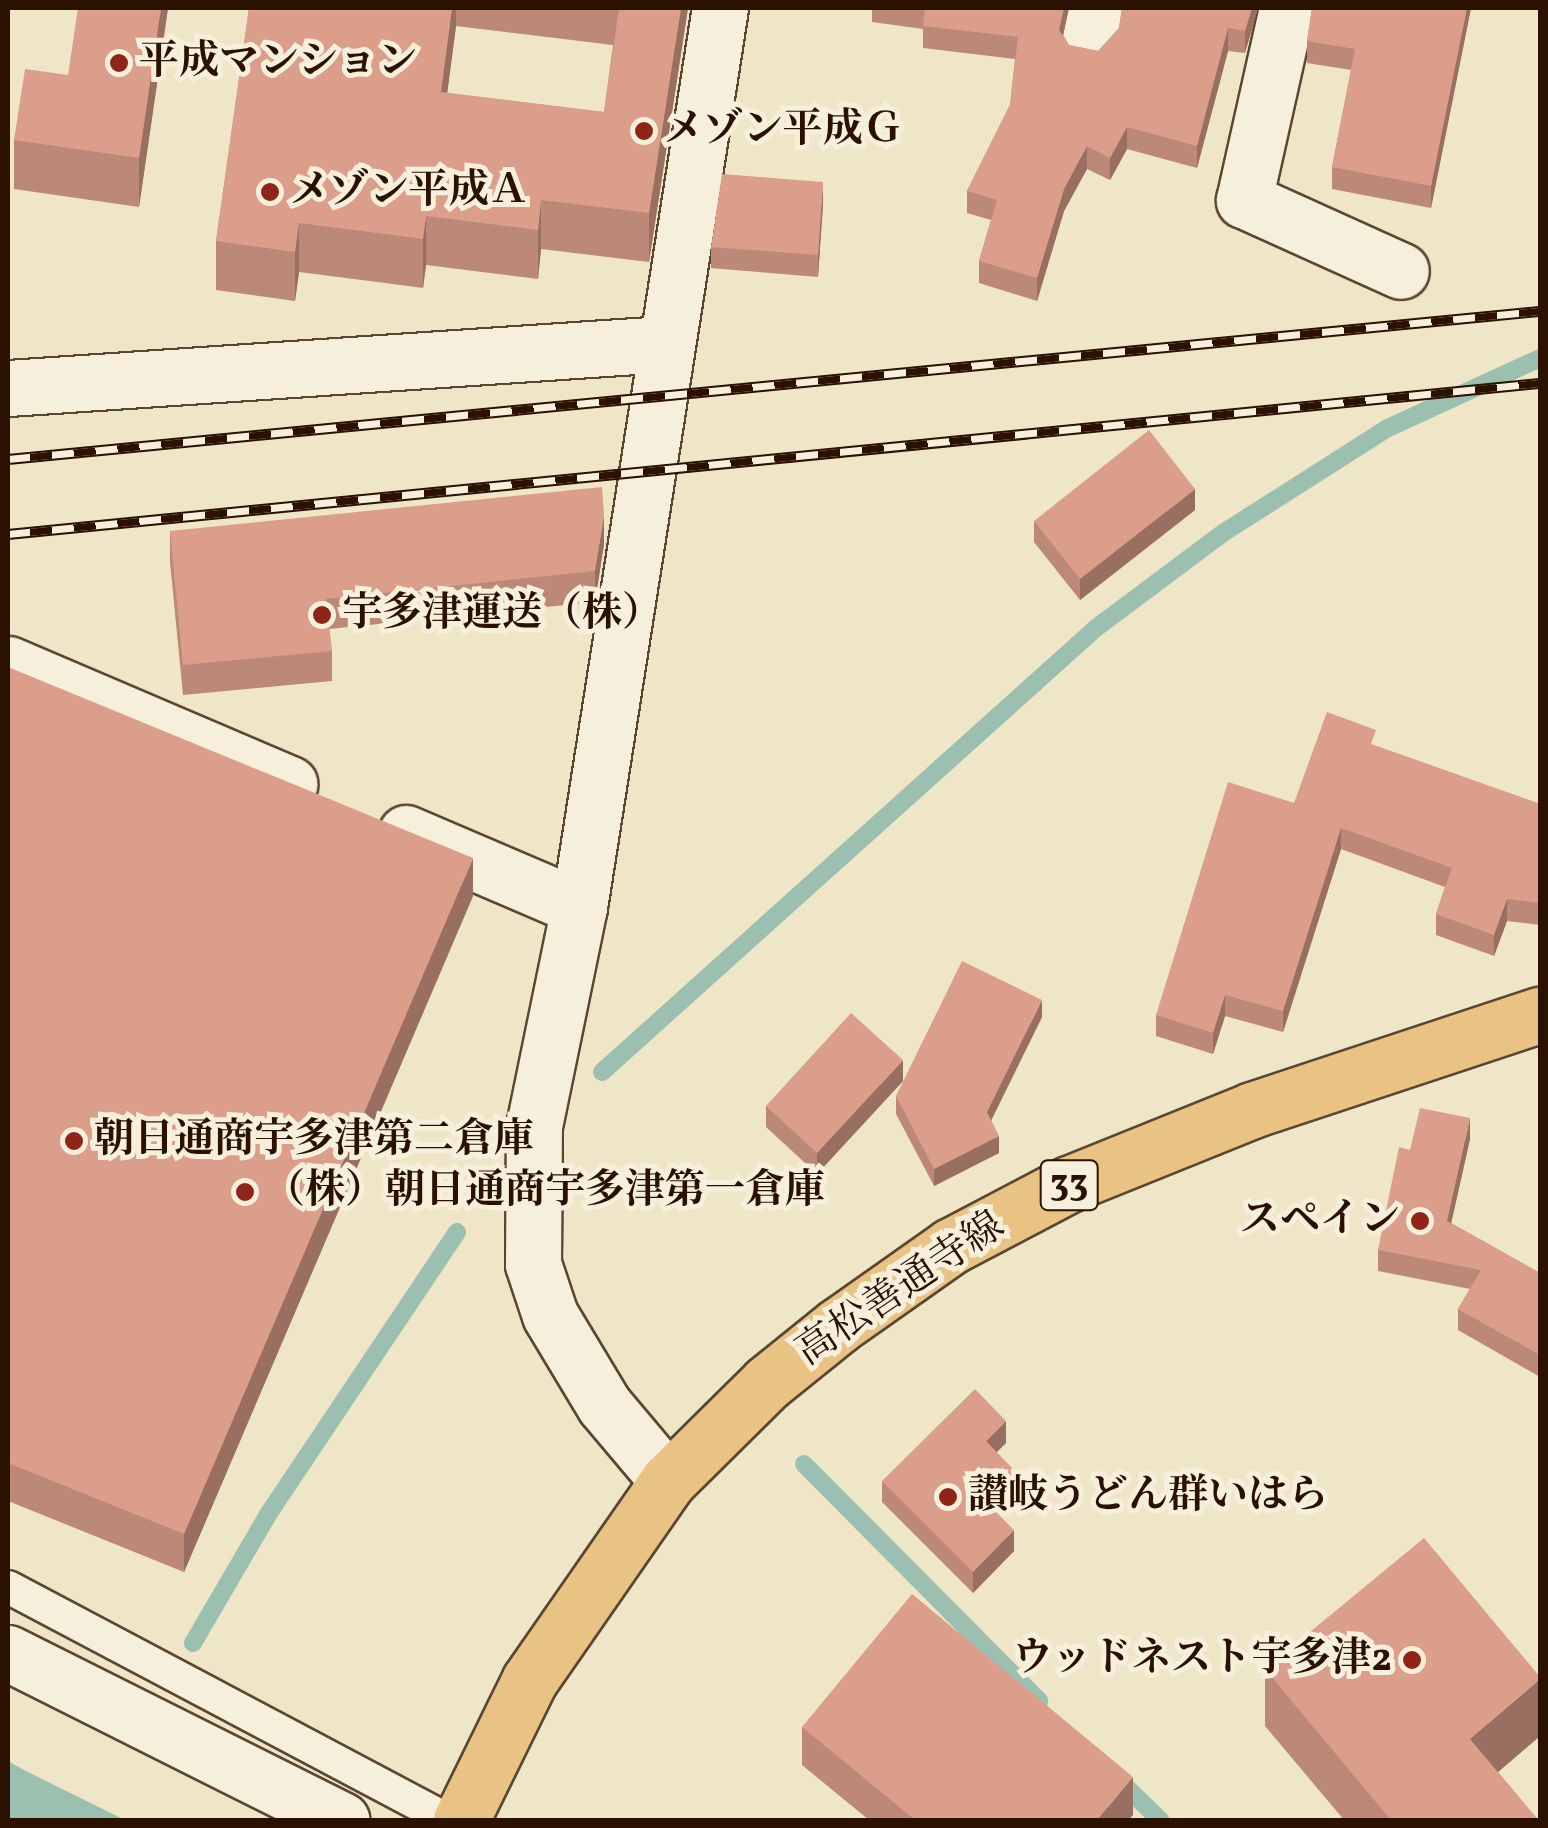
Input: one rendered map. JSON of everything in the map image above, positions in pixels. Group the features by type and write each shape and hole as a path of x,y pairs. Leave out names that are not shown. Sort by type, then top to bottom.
{"main road":[{"name":"高松善通寺線","path":"461,1820 529,1680 668,1482 767,1384 951,1246 1069,1184 1252,1110 1540,1014"}],"street":[{"path":"668,1482 604,1405 571,1352 533,1264 534,1126 578,907 720,8"},
{"path":"1287,8 1244,200 1401,271"},
{"path":"8,388 666,344"},
{"path":"8,664 578,907"},
{"path":"8,1652 341,1820"}],"lane":[{"path":"8,1587 448,1820"}],"shaded area":[{"path":"8,1761 26,1771 125,1820 8,1820"}],"building":[{"name":"平成マンション","path":"78,8 161,8 139,158 14,140 25,69 68,75"},
{"path":"249,8 452,8 441,92 604,112 619,8 681,8 649,213 541,200 538,230 426,216 423,239 299,223 295,252 216,241"},
{"path":"925,8 1064,8 1059,30 1069,45 1098,51 1119,28 1122,8 1252,8 1245,31 1228,28 1197,146 1127,127 1110,158 1087,146 1064,189 1037,278 979,261 997,200 967,191 1010,105 1018,37 923,26"},
{"path":"1312,8 1467,8 1431,186 1332,167 1355,49 1307,41"},
{"path":"722,174 823,182 818,255 711,247"},
{"path":"1149,430 1195,489 1080,579 1034,521"},
{"name":"宇多津運送（株）","path":"602,487 604,514 595,571 326,599 332,651 183,665 170,531"},
{"path":"8,667 473,858 184,1534 8,1463"},
{"path":"1327,712 1376,730 1371,744 1540,804 1540,903 1507,899 1494,935 1436,914 1452,868 1341,828 1283,1011 1225,995 1213,1033 1156,1015 1228,782 1294,803"},
{"path":"962,961 1042,1000 987,1112 999,1136 934,1169 896,1096"},
{"path":"851,1013 903,1060 817,1153 766,1106"},
{"path":"1420,1108 1470,1118 1447,1221 1540,1273 1540,1355 1458,1309 1481,1270 1378,1250 1399,1147 1410,1150"},
{"name":"讃岐うどん群いはら","path":"975,1389 1006,1421 986,1441 1014,1470 984,1500 1014,1530 973,1572 882,1481"},
{"name":"ウッドネスト宇多津2","path":"1424,1538 1540,1677 1470,1739 1538,1820 1391,1820 1265,1669"},
{"path":"912,1594 1133,1777 1097,1820 915,1820 802,1727"}],"waterway":[{"path":"602,1072 1096,628 1223,533 1388,428 1540,358"},
{"path":"193,1643 269,1513 457,1232"},
{"path":"804,1464 1039,1701"},
{"path":"1118,1779 1160,1820"}],"railway":[{"path":"8,459 1540,311"},
{"path":"8,534 1540,383"}],"place":[{"name":"平成マンション","path":"119,63"},
{"name":"メゾン平成Ｇ","path":"644,131"},
{"name":"メゾン平成Ａ","path":"270,192"},
{"name":"宇多津運送（株）","path":"322,615"},
{"name":"朝日通商宇多津第二倉庫","path":"74,1141"},
{"name":"（株）朝日通商宇多津第一倉庫","path":"245,1192"},
{"name":"スペイン","path":"1420,1221"},
{"name":"讃岐うどん群いはら","path":"948,1497"},
{"name":"ウッドネスト宇多津2","path":"1412,1660"}]}
